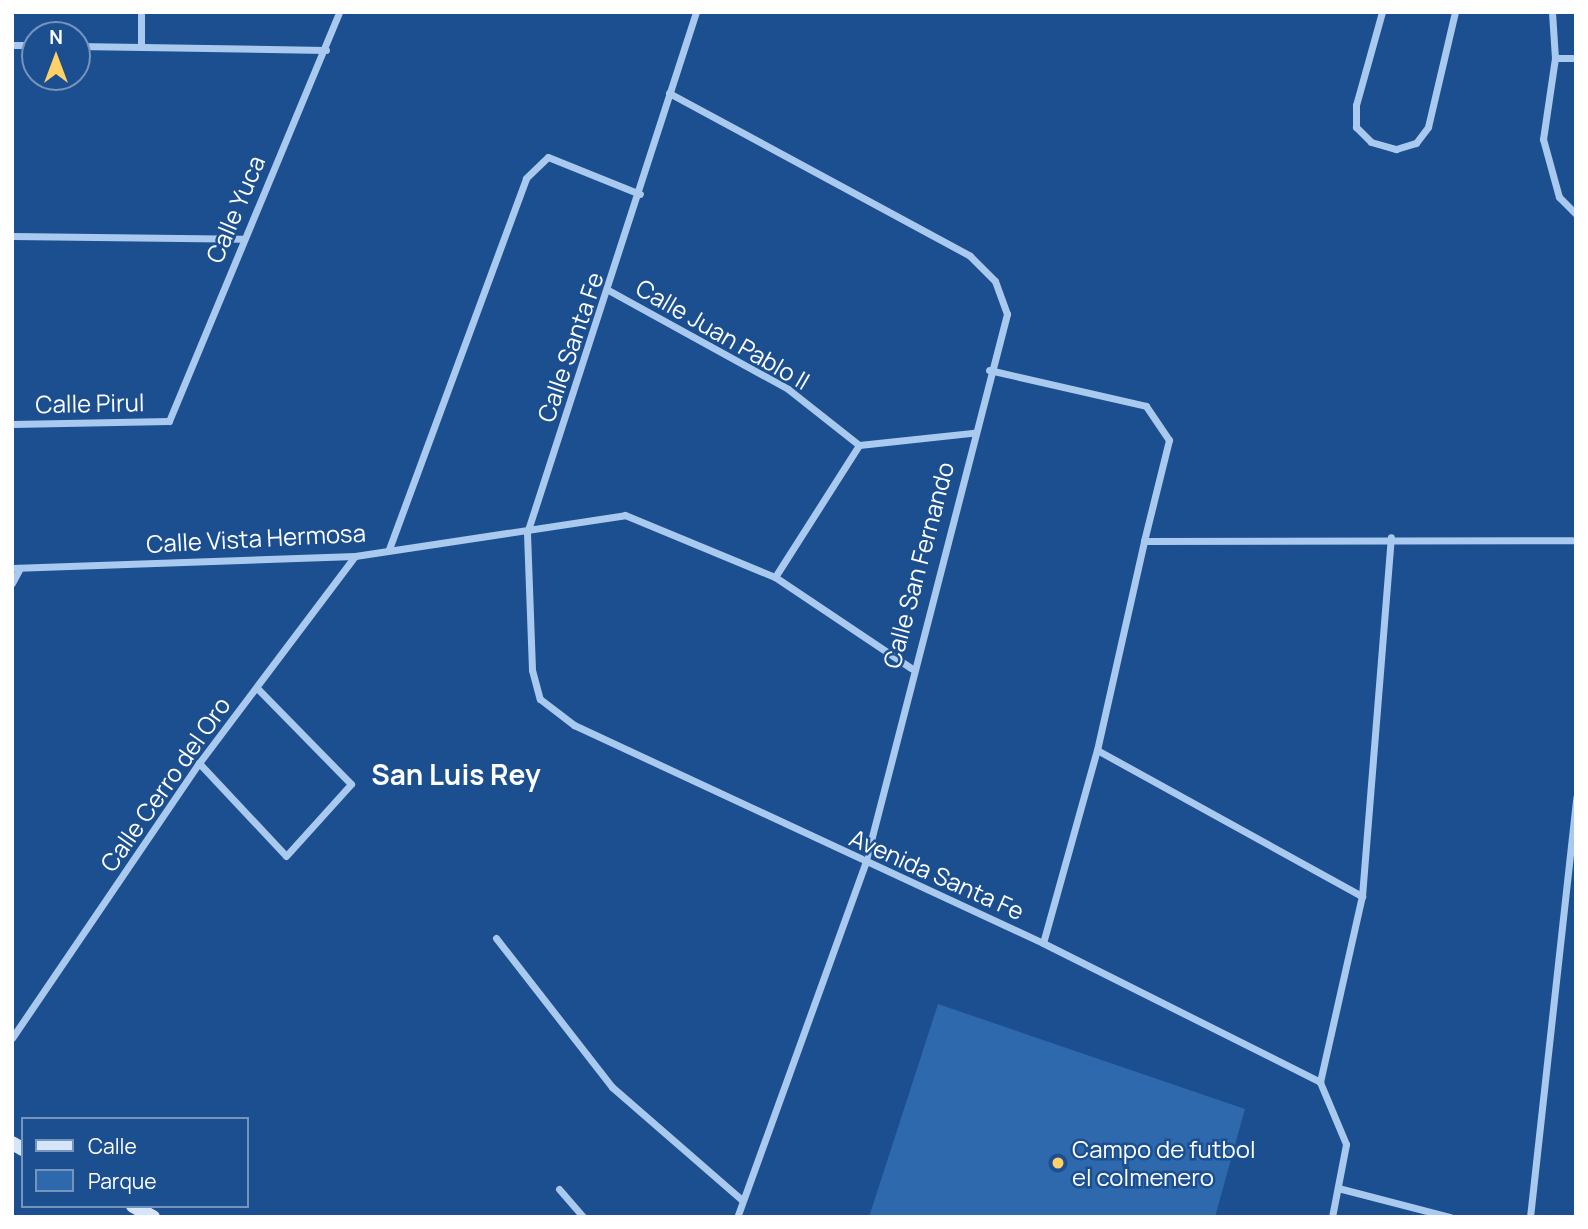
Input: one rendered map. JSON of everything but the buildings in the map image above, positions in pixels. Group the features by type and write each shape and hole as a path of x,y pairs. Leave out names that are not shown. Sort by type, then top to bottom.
{"street":[{"path":"141,12 141,46"},
{"name":"Calle Yuca","path":"169,421 242,239 326,50 339,12"},
{"name":"Calle Santa Fe","path":"540,699 532,670 527,533 610,291 696,12"},
{"path":"1382,12 1356,105 1356,127 1371,142 1396,149 1416,143 1427,127 1454,12"},
{"path":"1552,12 1555,58 1543,139 1559,197 1576,214"},
{"path":"91,46 326,50"},
{"path":"1555,58 1576,58"},
{"name":"Calle San Fernando","path":"669,93 970,256 995,282 1007,314 989,370 911,668 865,864 737,1217"},
{"path":"389,549 526,178 548,157 640,194"},
{"path":"12,236 242,239"},
{"name":"Calle Juan Pablo II","path":"610,291 788,390 859,445"},
{"path":"989,370 1146,406 1169,440 1097,750 1043,943"},
{"name":"Calle Pirul","path":"12,424 169,421"},
{"path":"911,668 775,577 859,445 972,433"},
{"name":"Calle Vista Hermosa","path":"16,568 355,556 389,549 527,533 625,515 775,577"},
{"path":"1144,541 1391,537 1576,540"},
{"path":"1332,1217 1346,1144 1320,1082 1362,896 1391,537"},
{"name":"Calle Cerro del Oro","path":"12,1038 199,763 355,556"},
{"path":"12,583 16,568"},
{"path":"199,763 286,856 351,784 257,688"},
{"name":"Avenida Santa Fe","path":"540,699 575,725 865,864 1043,943 1320,1082"},
{"path":"1097,750 1362,896"},
{"path":"1531,1217 1576,798"},
{"path":"496,939 612,1087 742,1200"},
{"path":"1338,1188 1450,1217"},
{"path":"559,1189 583,1217"},
{"path":"137,1208 153,1217"}],"green space":[{"name":"Campo de futbol el colmenero","path":"938,1004 1245,1109 1215,1217 869,1217"}],"place":[{"name":"Campo de futbol el colmenero","path":"1058,1163"}],"district":[{"name":"San Luis Rey","path":"456,774"}]}
